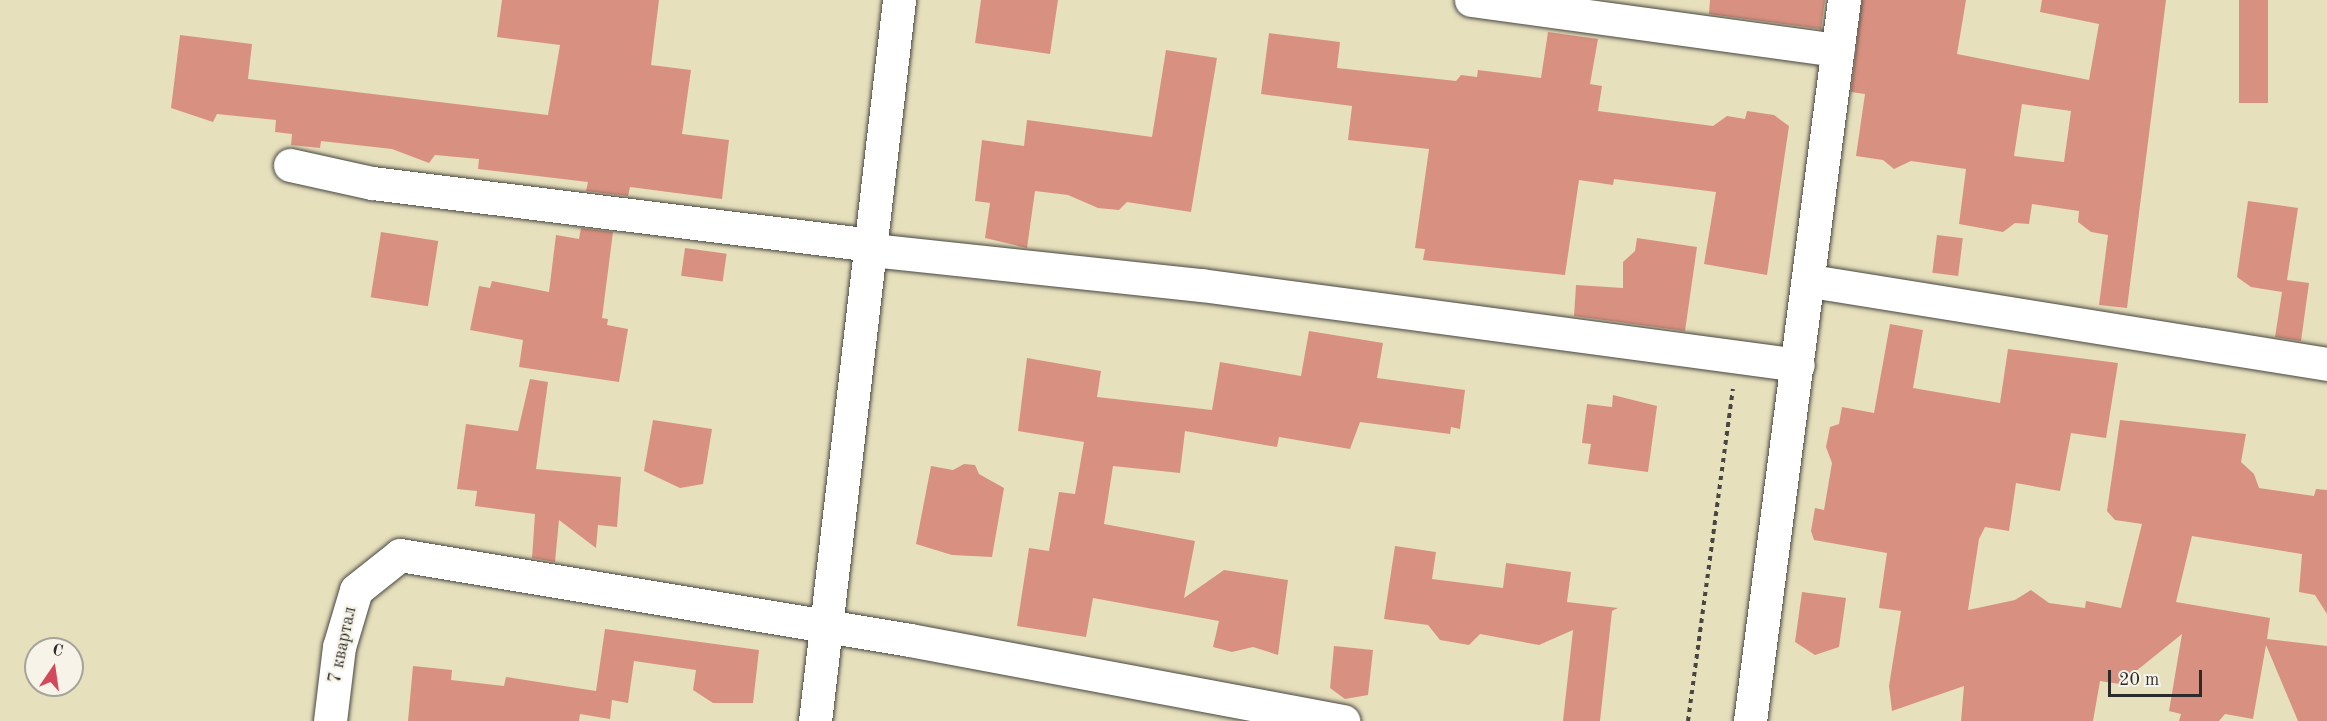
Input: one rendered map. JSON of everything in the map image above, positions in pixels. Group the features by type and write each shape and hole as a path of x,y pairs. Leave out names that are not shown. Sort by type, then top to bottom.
{"street":[{"path":"815,721 899,0"},
{"path":"1471,0 1838,50"},
{"path":"1750,721 1811,281 1844,0"},
{"path":"290,165 372,183 872,247 1200,285 1798,365"},
{"path":"1811,281 2327,364"},
{"name":"7 квартал","path":"330,721 339,648 356,590 400,555 826,626"},
{"path":"826,626 1343,721"}],"path":[{"path":"1688,721 1737,356"}],"building":[{"path":"502,0 659,0 651,65 691,70 682,134 729,140 722,199 630,187 628,196 586,191 588,182 478,169 479,159 435,155 429,163 392,149 321,141 320,148 291,145 292,134 275,132 276,120 217,114 213,122 171,108 180,35 252,44 248,79 548,115 560,45 497,37"},
{"path":"981,0 1058,0 1050,54 975,43"},
{"path":"1710,0 1825,0 1821,29 1709,14"},
{"path":"1862,0 1966,0 1957,54 2089,80 2099,24 2040,12 2042,0 2166,0 2127,308 2099,305 2108,235 2091,232 2078,222 2079,211 2032,204 2029,224 2015,223 2003,232 1959,224 1966,169 1911,161 1894,169 1883,160 1856,156 1865,94 1851,92","holes":["2022,104 2071,111 2064,162 2014,156"]},
{"path":"2239,0 2268,0 2268,103 2239,103"},
{"path":"1548,32 1598,39 1590,84 1602,86 1598,111 1713,126 1727,116 1745,119 1747,111 1774,115 1789,126 1767,275 1704,264 1716,192 1614,179 1613,185 1579,180 1565,275 1423,260 1425,249 1415,248 1429,149 1348,140 1352,106 1261,94 1269,33 1340,42 1337,68 1456,81 1461,75 1477,77 1478,70 1541,78"},
{"path":"1166,50 1217,58 1191,212 1127,202 1119,210 1098,208 1068,195 1035,191 1027,248 985,238 990,203 975,201 982,140 1024,146 1027,120 1152,137"},
{"path":"2248,201 2298,208 2287,280 2309,283 2301,341 2275,337 2282,292 2251,287 2237,277"},
{"path":"581,228 613,232 602,318 608,319 607,325 628,329 619,382 519,367 523,340 470,330 479,286 490,288 492,281 549,292 556,235 579,239"},
{"path":"381,232 438,241 428,306 371,297"},
{"path":"1937,235 1963,238 1958,276 1932,273"},
{"path":"1637,238 1697,247 1685,331 1574,316 1576,285 1623,288 1623,262 1635,251"},
{"path":"685,248 727,254 723,282 681,276"},
{"path":"1890,324 1923,330 1913,388 2000,403 2008,349 2118,363 2106,438 2071,433 2060,491 2016,483 2009,531 1985,527 1979,539 1968,610 2015,600 2031,590 2049,603 2085,608 2086,601 2121,608 2142,524 2115,520 2107,511 2120,420 2246,434 2241,462 2254,474 2259,488 2314,496 2316,489 2327,490 2327,614 2315,595 2299,592 2302,554 2192,536 2176,602 2270,618 2267,639 2327,646 2327,721 2298,721 2266,645 2253,719 2225,714 2219,721 2179,721 2181,714 2169,711 2182,634 2120,684 2100,681 2093,721 1961,721 1964,686 1892,711 1889,686 1901,611 1879,608 1887,553 1814,540 1811,531 1815,508 1824,510 1832,463 1826,447 1830,427 1839,424 1842,407 1874,413"},
{"path":"1309,331 1383,343 1377,378 1465,390 1460,429 1451,427 1450,434 1360,422 1350,449 1279,437 1277,447 1185,431 1180,473 1113,466 1104,524 1195,541 1184,598 1224,570 1288,580 1278,655 1253,647 1232,652 1213,647 1219,621 1093,598 1086,637 1017,626 1029,548 1049,551 1059,492 1075,494 1084,442 1018,431 1027,358 1101,371 1097,397 1212,410 1220,362 1301,376"},
{"path":"530,379 548,382 536,469 621,477 617,527 598,525 596,548 559,520 555,562 532,558 535,514 475,506 477,491 457,489 466,424 518,431"},
{"path":"1613,395 1657,406 1648,472 1588,464 1591,444 1582,443 1587,404 1612,407"},
{"path":"653,420 712,429 703,484 680,488 644,471"},
{"path":"964,464 975,465 979,474 1004,488 992,557 952,555 916,544 931,466 953,470"},
{"path":"1395,546 1436,552 1432,579 1503,588 1506,563 1571,572 1567,602 1618,608 1612,611 1600,721 1563,721 1573,630 1539,645 1480,634 1469,645 1440,640 1428,625 1384,619"},
{"path":"1802,592 1846,598 1839,647 1815,655 1795,642"},
{"path":"605,629 759,650 753,703 713,703 693,690 696,670 634,661 628,703 612,700 610,719 580,714 579,721 408,721 413,666 452,670 451,680 504,686 506,677 596,691"},
{"path":"1334,646 1373,650 1368,695 1345,699 1330,688"}]}
